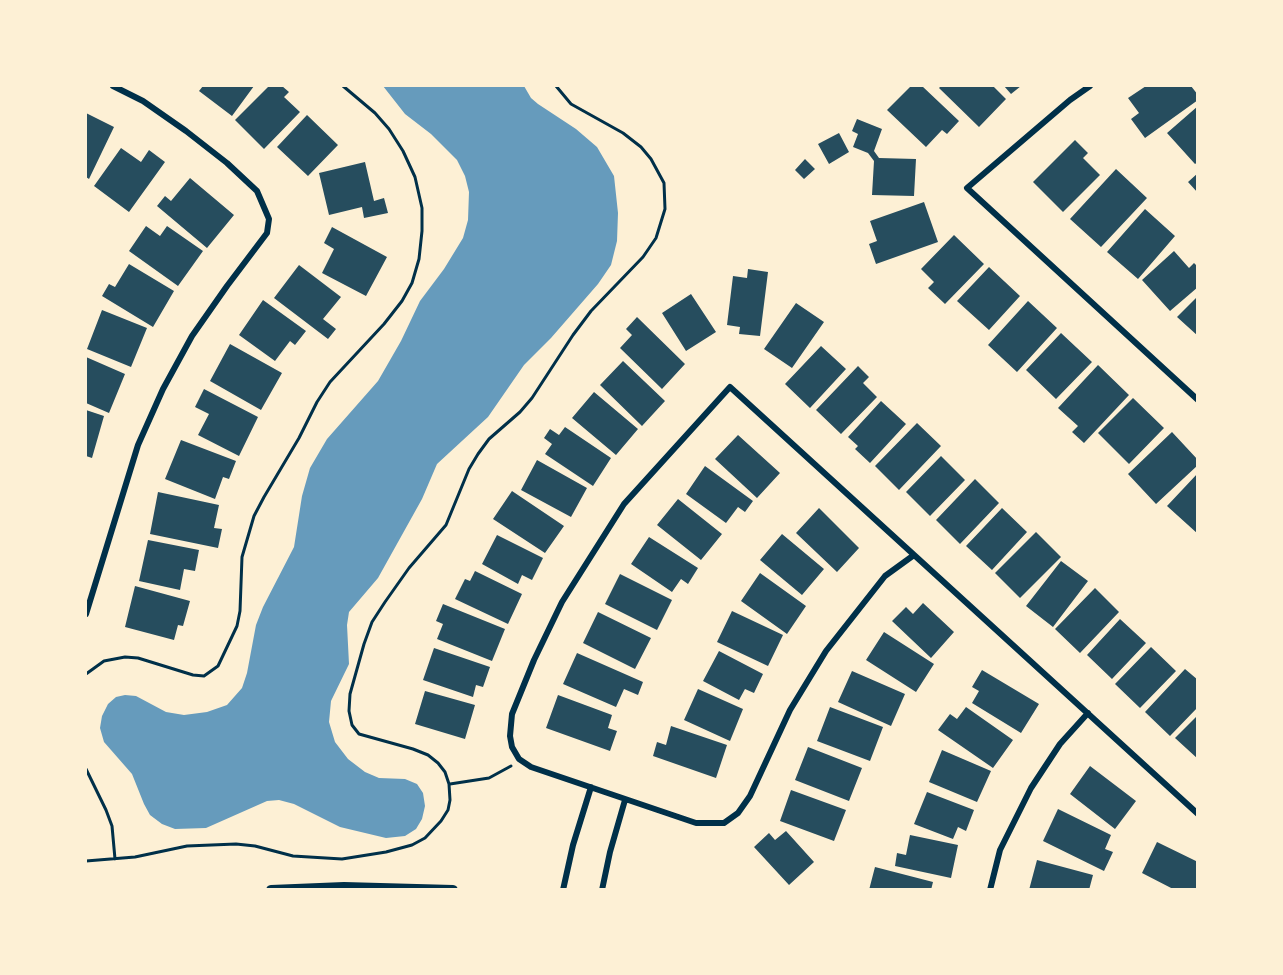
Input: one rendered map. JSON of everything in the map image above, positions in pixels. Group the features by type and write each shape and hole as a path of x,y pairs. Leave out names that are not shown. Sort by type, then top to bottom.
{"street":[{"path":"86,614 138,445 163,389 192,336 267,233 269,219 257,191 227,163 152,107 113,86"},
{"path":"1090,86 1070,100 967,188 1197,400"},
{"path":"914,555 885,576 826,651 790,710 750,796 738,813 724,823 696,823 625,800 531,766 519,759 512,747 510,736 512,714 534,660 562,602 624,504 730,387 1088,713 1197,814"},
{"path":"990,890 1000,850 1030,788 1060,744 1088,713"},
{"path":"563,890 573,845 591,787"},
{"path":"602,890 625,800"},
{"path":"271,890 344,886 453,890"}],"path":[{"path":"86,674 104,661 125,657 138,658 193,675 204,676 218,666 237,626 240,611 242,557 254,516 330,382 384,324 402,301 412,283 419,259 422,231 422,208 415,177 403,151 389,129 375,113 343,86"},
{"path":"86,861 135,857 187,846 215,844 255,846 311,859 342,859 412,845 435,830 448,810 449,784 445,772 428,755 359,734 352,725 349,711 350,694 363,644 372,622 385,602 409,568 446,525 469,469 478,454 489,439 532,399 591,311 643,257 656,238 666,209 664,183 651,159 641,147 623,133 571,104 556,86"},
{"path":"449,784 480,781 497,776 519,759"},
{"path":"86,769 112,826 115,859"}],"water":[{"path":"383,86 524,86 531,98 538,104 576,129 597,147 614,176 618,213 617,241 611,265 598,284 524,365 488,417 437,464 422,499 378,578 349,612 347,625 349,664 331,701 329,722 335,742 348,759 365,772 379,778 405,779 417,784 423,793 425,806 422,819 416,829 405,836 386,838 340,827 294,804 279,800 267,801 206,828 175,829 162,824 150,815 132,774 104,742 100,728 102,716 108,704 116,697 125,695 136,696 166,712 184,715 207,712 227,705 242,688 256,625 294,547 302,496 310,468 327,439 378,381 420,301 463,238 468,220 469,192 465,176 457,160 431,134 405,114"}],"building":[{"path":"203,86 254,86 232,116 199,91"},
{"path":"269,86 282,86 289,92 284,97 300,112 264,149 235,120"},
{"path":"911,86 922,86 959,121 947,134 942,130 926,147 887,110"},
{"path":"941,86 993,86 1006,99 979,127 939,88"},
{"path":"1004,86 1021,86 1011,94"},
{"path":"1146,86 1191,86 1198,95 1198,100 1145,138 1131,119 1139,113 1128,98"},
{"path":"1198,106 1198,162 1195,164 1167,133"},
{"path":"86,113 114,127 89,179 86,177"},
{"path":"307,115 338,145 308,176 277,147"},
{"path":"857,119 882,129 874,151 879,158 916,159 914,196 872,195 874,161 868,153 853,147 858,134 852,131"},
{"path":"839,133 849,152 829,164 818,144"},
{"path":"1075,140 1088,153 1083,158 1100,175 1063,212 1033,182"},
{"path":"121,148 141,162 149,150 165,162 129,212 94,186"},
{"path":"805,159 815,169 804,179 795,170"},
{"path":"365,162 374,201 384,198 388,213 364,218 362,207 329,215 319,173"},
{"path":"1116,169 1147,198 1101,247 1070,219"},
{"path":"1198,173 1198,193 1188,182"},
{"path":"190,178 234,215 207,248 157,206 165,196 171,201"},
{"path":"924,202 938,242 876,264 869,244 877,241 870,221"},
{"path":"1145,209 1175,236 1138,279 1107,252"},
{"path":"146,226 160,236 167,226 203,251 178,286 129,251"},
{"path":"332,227 387,257 366,296 322,273 334,249 324,243"},
{"path":"954,235 984,264 945,304 928,288 934,282 921,269"},
{"path":"1174,251 1189,268 1194,263 1198,267 1198,287 1170,311 1142,280"},
{"path":"129,264 174,291 153,327 102,296 109,284 115,287"},
{"path":"299,265 341,297 323,319 336,329 328,339 274,298"},
{"path":"989,267 1020,296 989,330 957,301"},
{"path":"748,269 768,272 760,336 739,334 740,327 727,325 733,276 747,278"},
{"path":"691,294 716,332 686,351 662,313"},
{"path":"1198,296 1198,336 1177,317"},
{"path":"263,300 306,331 295,345 290,341 275,361 239,335"},
{"path":"1028,301 1057,328 1017,372 988,345"},
{"path":"796,303 824,322 792,368 764,349"},
{"path":"102,310 147,328 131,367 87,349"},
{"path":"637,317 685,364 662,389 620,348 632,335 626,329"},
{"path":"1061,333 1092,362 1056,399 1026,370"},
{"path":"230,344 282,373 261,410 210,381"},
{"path":"821,346 846,369 810,408 785,384"},
{"path":"86,357 125,374 109,413 86,403"},
{"path":"623,361 665,401 642,426 600,385"},
{"path":"1098,365 1129,395 1084,443 1072,432 1078,426 1058,408"},
{"path":"858,366 869,377 863,383 877,397 841,434 816,410"},
{"path":"204,389 258,417 239,456 198,435 209,414 195,407"},
{"path":"594,392 638,429 616,455 572,418"},
{"path":"1133,398 1164,428 1129,464 1098,433"},
{"path":"881,401 906,424 870,463 855,449 858,446 848,437"},
{"path":"86,410 104,416 92,458 86,456"},
{"path":"917,423 941,446 899,490 875,466"},
{"path":"565,427 611,458 593,486 545,454 552,444 544,438 550,429 559,435"},
{"path":"1172,432 1198,460 1198,465 1156,504 1128,474"},
{"path":"738,435 780,473 757,498 715,459"},
{"path":"181,440 236,461 229,479 223,477 215,499 165,479"},
{"path":"941,456 965,480 930,516 906,492"},
{"path":"537,460 587,488 571,517 521,490"},
{"path":"705,466 753,501 745,512 738,507 726,523 686,494"},
{"path":"1198,473 1198,534 1167,506"},
{"path":"975,479 999,503 960,544 936,520"},
{"path":"512,491 564,526 545,553 493,519"},
{"path":"158,492 219,505 214,528 222,529 218,548 150,534"},
{"path":"678,499 722,534 701,560 657,525"},
{"path":"819,508 859,548 837,572 796,533"},
{"path":"1002,508 1027,532 992,570 966,546"},
{"path":"1036,532 1061,557 1020,598 995,573"},
{"path":"782,534 824,569 802,595 760,560"},
{"path":"497,535 543,558 532,580 522,575 518,584 482,564"},
{"path":"649,537 698,568 688,584 681,579 672,592 631,564"},
{"path":"148,540 199,550 195,571 184,569 180,590 139,581"},
{"path":"1061,561 1088,581 1053,627 1026,606"},
{"path":"475,571 522,594 508,624 455,599 465,579 470,581"},
{"path":"760,573 806,606 787,634 741,601"},
{"path":"620,574 672,600 657,630 605,604"},
{"path":"135,586 190,601 183,626 178,625 174,640 125,627"},
{"path":"1095,588 1119,612 1080,653 1055,629"},
{"path":"923,603 954,632 931,658 892,621 906,607 913,614"},
{"path":"443,604 505,629 492,661 437,639 443,624 436,621"},
{"path":"732,611 783,635 768,666 717,642"},
{"path":"598,612 651,638 635,669 583,643"},
{"path":"1120,619 1146,643 1112,679 1087,655"},
{"path":"884,632 934,664 916,692 866,660"},
{"path":"1151,647 1176,671 1140,708 1115,684"},
{"path":"434,648 490,667 483,687 476,685 473,697 423,680"},
{"path":"719,651 763,674 754,693 745,689 739,700 703,681"},
{"path":"577,653 643,682 638,695 624,689 616,707 563,684"},
{"path":"1185,669 1198,680 1198,707 1170,736 1145,712"},
{"path":"982,670 1039,704 1021,733 972,703 979,691 972,687"},
{"path":"852,671 905,694 891,726 838,702"},
{"path":"698,689 743,709 730,741 684,720"},
{"path":"425,691 475,705 465,739 415,724"},
{"path":"558,695 612,715 608,728 617,731 610,751 546,728"},
{"path":"830,707 883,727 870,761 817,741"},
{"path":"966,707 1013,740 993,768 938,730 950,714 957,719"},
{"path":"1198,715 1198,759 1175,738"},
{"path":"671,726 727,745 716,778 653,756 657,742 666,745"},
{"path":"808,747 862,768 849,801 795,780"},
{"path":"942,750 991,771 977,802 929,782"},
{"path":"1090,766 1136,801 1115,829 1070,794"},
{"path":"791,790 846,810 834,841 780,821"},
{"path":"927,792 974,810 966,831 958,827 953,839 914,824"},
{"path":"1058,809 1111,835 1105,849 1113,852 1104,871 1043,841"},
{"path":"786,831 814,862 789,885 754,847 769,833 775,840"},
{"path":"910,835 958,845 951,878 895,866 897,853 906,855"},
{"path":"1157,842 1198,862 1198,890 1175,890 1142,873"},
{"path":"1037,860 1093,875 1089,890 1029,890"},
{"path":"875,867 933,882 931,890 869,890"}]}
